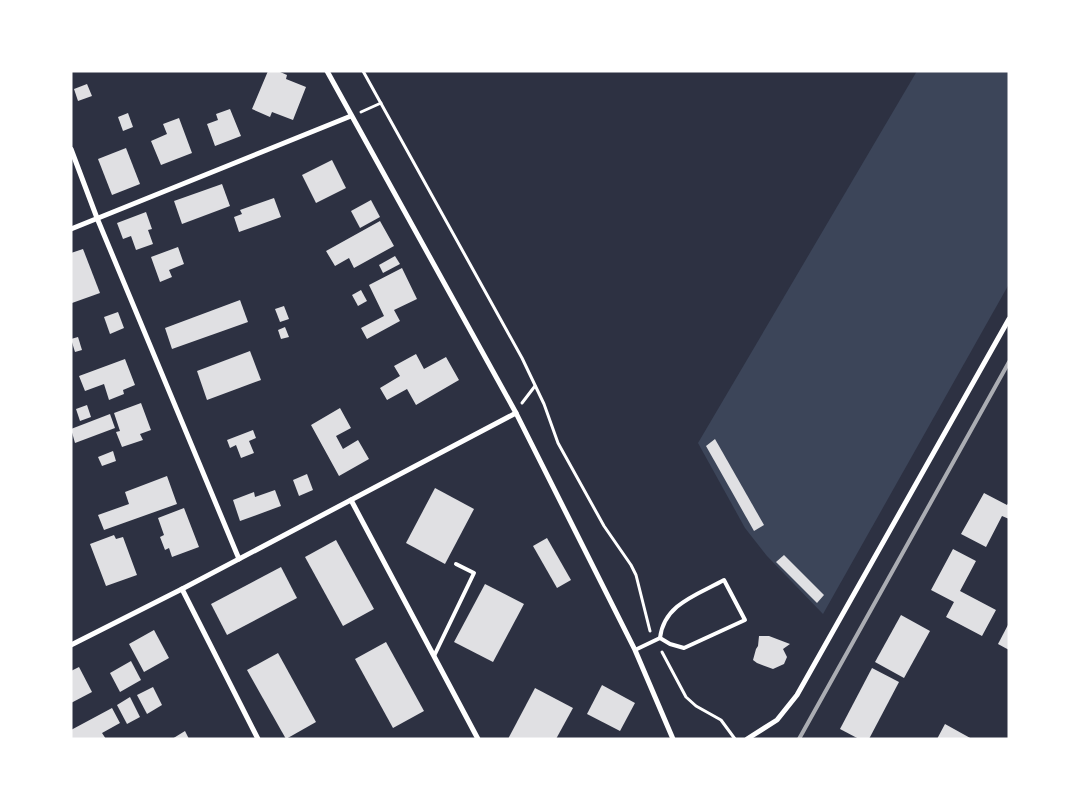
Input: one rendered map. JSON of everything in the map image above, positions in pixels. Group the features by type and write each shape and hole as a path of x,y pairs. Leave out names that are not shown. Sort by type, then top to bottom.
{"street":[{"path":"327,71 350,116 516,413 635,650 674,739"},
{"path":"71,229 350,116"},
{"path":"71,149 239,559"},
{"path":"748,739 777,720 797,695 1009,319"},
{"path":"71,645 182,589 516,413"},
{"path":"351,500 478,739"},
{"path":"182,589 258,739"}],"lane":[{"path":"434,656 474,573 456,564"},
{"path":"635,650 658,640 684,648 745,620 724,580 673,608 666,617 658,640"}],"path":[{"path":"363,71 522,358 544,404 558,443 604,526 636,575 649,629 658,640 686,697 696,706 721,720 735,739"},
{"path":"350,116 381,103"},
{"path":"516,413 535,386"}],"shaded area":[{"path":"917,71 1009,71 1009,284 823,614 767,556 745,528 698,443"}],"building":[{"path":"268,71 278,71 287,75 286,79 306,87 293,120 272,112 270,117 252,109"},
{"path":"87,84 92,96 78,101 74,89"},
{"path":"230,109 241,136 215,146 207,124 218,120 216,114"},
{"path":"128,113 133,127 123,131 118,117"},
{"path":"179,118 192,153 161,165 151,141 167,134 163,124"},
{"path":"126,148 140,184 112,195 98,159"},
{"path":"332,160 346,188 316,203 302,175"},
{"path":"222,184 230,206 182,224 174,201"},
{"path":"274,198 281,217 239,232 234,217 242,214 240,210"},
{"path":"371,200 380,217 360,228 351,211"},
{"path":"146,212 152,229 148,230 153,244 136,250 131,236 123,239 117,223"},
{"path":"380,221 394,246 354,268 349,258 335,266 326,251"},
{"path":"178,247 184,264 169,270 172,277 160,282 151,257"},
{"path":"83,249 100,293 72,303 71,253"},
{"path":"395,256 400,264 383,273 379,265"},
{"path":"402,268 417,299 394,310 400,321 367,339 361,328 384,316 369,285"},
{"path":"361,290 367,301 358,306 352,295"},
{"path":"240,300 248,322 172,349 165,328"},
{"path":"284,306 289,319 280,322 275,309"},
{"path":"118,312 124,328 110,334 104,317"},
{"path":"285,327 289,337 281,339 278,330"},
{"path":"78,337 82,350 75,352 71,339"},
{"path":"250,351 261,380 207,400 197,371"},
{"path":"416,354 424,369 446,357 459,380 416,405 407,389 387,400 380,388 400,376 394,366"},
{"path":"125,359 135,385 123,390 124,394 109,400 104,384 85,391 79,376"},
{"path":"141,403 151,430 140,434 143,440 122,447 116,432 120,431 114,413"},
{"path":"87,405 91,417 80,421 76,409"},
{"path":"340,408 351,428 336,436 343,449 358,440 369,459 339,476 311,425"},
{"path":"110,414 115,428 75,443 71,429"},
{"path":"253,430 256,438 249,441 254,453 241,458 236,445 230,448 227,440"},
{"path":"715,439 764,525 754,531 706,446"},
{"path":"113,451 116,461 102,466 98,457"},
{"path":"307,474 313,490 299,496 293,480"},
{"path":"167,476 177,504 104,530 98,515 129,504 125,492"},
{"path":"435,488 474,509 445,564 406,543"},
{"path":"275,490 281,506 240,521 233,500 254,492 255,497"},
{"path":"984,493 1007,505 1009,502 1009,519 1002,516 986,547 961,534"},
{"path":"184,508 199,547 172,557 169,548 165,550 160,537 164,535 158,518"},
{"path":"114,535 116,539 123,537 137,575 106,586 90,544"},
{"path":"547,538 571,580 557,588 533,546"},
{"path":"336,540 374,609 343,626 305,557"},
{"path":"953,549 976,561 960,591 996,610 982,636 946,617 954,602 931,590"},
{"path":"784,555 824,595 817,603 776,562"},
{"path":"281,567 297,598 227,635 211,604"},
{"path":"485,584 524,604 493,662 454,642"},
{"path":"901,615 930,631 904,678 875,662"},
{"path":"1009,623 1009,650 998,644"},
{"path":"154,630 169,658 144,672 129,644"},
{"path":"759,636 769,636 790,644 783,649 787,657 784,664 773,669 753,660"},
{"path":"386,642 424,711 393,728 355,659"},
{"path":"278,653 316,722 286,739 247,670"},
{"path":"131,661 141,680 120,692 110,673"},
{"path":"79,667 92,692 71,703 71,671"},
{"path":"872,668 899,682 869,739 859,739 840,729"},
{"path":"602,685 635,703 620,731 587,714"},
{"path":"153,687 162,705 147,714 137,695"},
{"path":"535,688 573,708 556,739 508,739"},
{"path":"130,697 140,717 127,724 117,705"},
{"path":"112,708 120,723 102,733 106,739 71,739 71,730"},
{"path":"945,724 972,739 937,739"},
{"path":"185,731 189,739 172,739"}],"railway":[{"path":"799,739 1009,362"}]}
